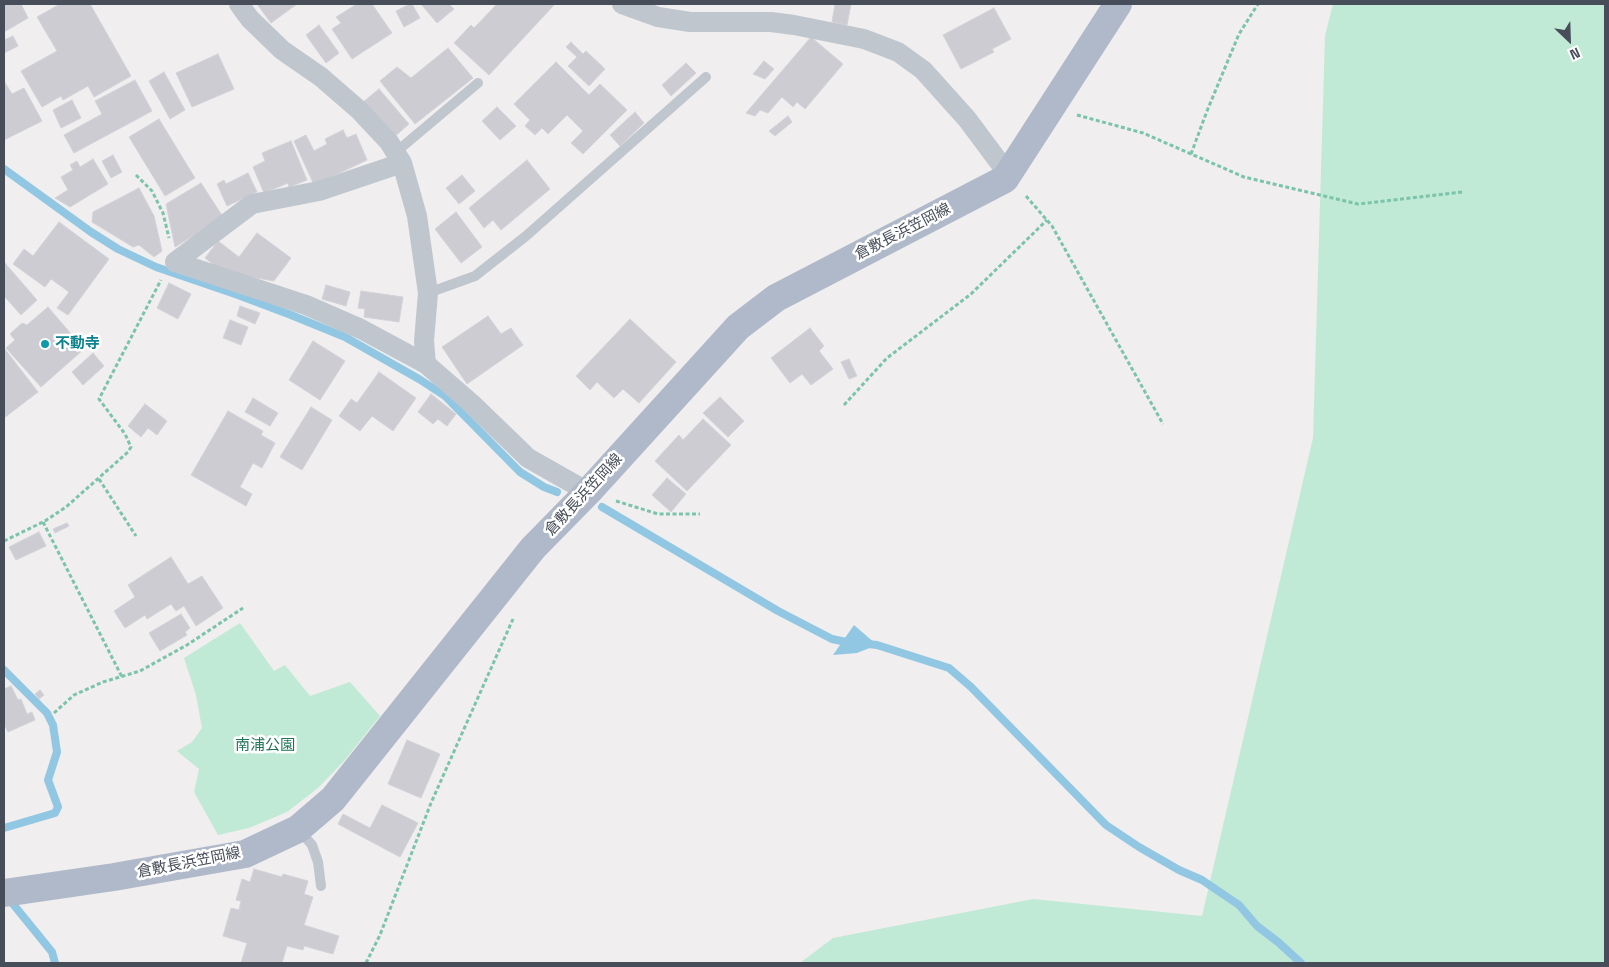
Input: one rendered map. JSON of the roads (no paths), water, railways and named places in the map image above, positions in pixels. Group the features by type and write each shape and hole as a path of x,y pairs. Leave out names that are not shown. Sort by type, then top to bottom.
{"main road":[{"name":"倉敷長浜笠岡線","path":"4,893 114,877 245,854 298,829 333,799 533,548 588,492 738,327 776,298 1005,179 1118,4"}],"street":[{"path":"239,4 250,19 282,50 321,77 359,110 399,157 417,216 428,294 424,341 426,364"},
{"path":"622,4 658,17 690,22 771,22 794,25 864,39 898,52 923,70 968,119 1008,174"},
{"path":"399,157 319,191 252,204 175,262 306,305 361,329 426,364 471,403 528,458 588,492"}],"lane":[{"path":"428,294 475,276 526,236 706,77"},
{"path":"399,157 478,83"},
{"path":"298,829 312,845 318,862 321,886"}],"water":[{"path":"854,625 877,645 857,653 833,655"}],"waterway":[{"path":"4,169 91,232 118,249 156,267 238,295 345,337 419,379 445,396 520,472 544,487 557,492"},
{"path":"602,507 778,611 832,639 851,643"},
{"path":"868,644 877,645 949,668 971,687 1106,825 1179,870 1202,880 1239,905 1257,926 1301,963"},
{"path":"4,670 47,713 53,725 57,752 48,780 58,807 55,813 4,828"},
{"path":"13,904 52,952 55,963"}],"place":[{"name":"不動寺","path":"45,344"}],"park label":[{"name":"南浦公園","path":"265,746"}]}
